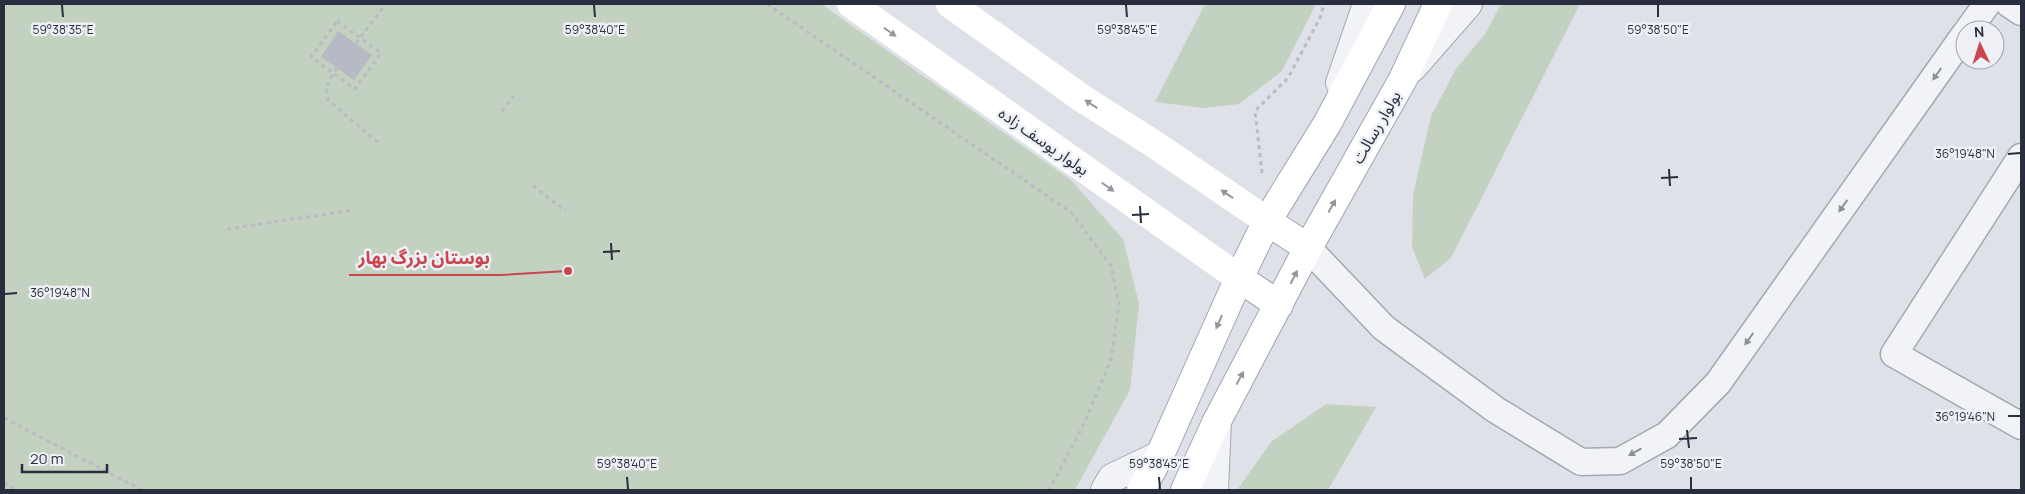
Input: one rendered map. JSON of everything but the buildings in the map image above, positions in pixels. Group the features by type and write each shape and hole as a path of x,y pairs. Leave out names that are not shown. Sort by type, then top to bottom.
{"main road":[{"name":"بولوار یوسف زاده","path":"851,4 1279,305"},
{"path":"950,4 1083,98 1308,248"},
{"path":"1141,490 1160,455 1239,278 1267,221 1327,124 1391,4"},
{"name":"بولوار رسالت","path":"1279,305 1308,248 1403,79 1438,4"},
{"path":"1185,490 1217,421 1279,305"}],"street":[{"path":"1327,124 1367,4"},
{"path":"1403,79 1468,4"},
{"path":"1975,20 1986,4"},
{"path":"2009,4 2021,12"},
{"path":"1308,248 1384,328 1496,410 1582,462 1620,461 1666,435 1718,383 1955,48"},
{"path":"2021,157 1894,354 2021,426"},
{"path":"1214,490 1217,421"},
{"path":"1105,490 1112,478 1160,455"}],"path":[{"path":"356,43 386,4"},
{"path":"767,4 1072,213 1111,266 1119,304 1111,360 1082,428 1049,490"},
{"path":"1262,175 1255,111 1288,78 1320,18 1324,4"},
{"path":"337,21 381,52 355,89 333,74 311,58 337,21"},
{"path":"337,68 328,81 325,91 328,100 380,144"},
{"path":"502,111 514,96"},
{"path":"533,186 566,211"},
{"path":"227,229 354,210"},
{"path":"4,418 142,490"},
{"path":"4,482 16,490"}],"green space":[{"path":"4,4 821,4 1071,180 1123,239 1139,304 1130,390 1075,490 4,490"},
{"path":"1205,4 1316,4 1282,71 1239,104 1204,108 1155,102"},
{"path":"1501,4 1580,4 1451,258 1425,279 1412,247 1413,195 1431,116 1456,69 1485,34"},
{"path":"1326,404 1376,407 1328,490 1237,490 1271,442"}],"place":[{"name":"بوستان بزرگ بهار","path":"568,271"}]}
